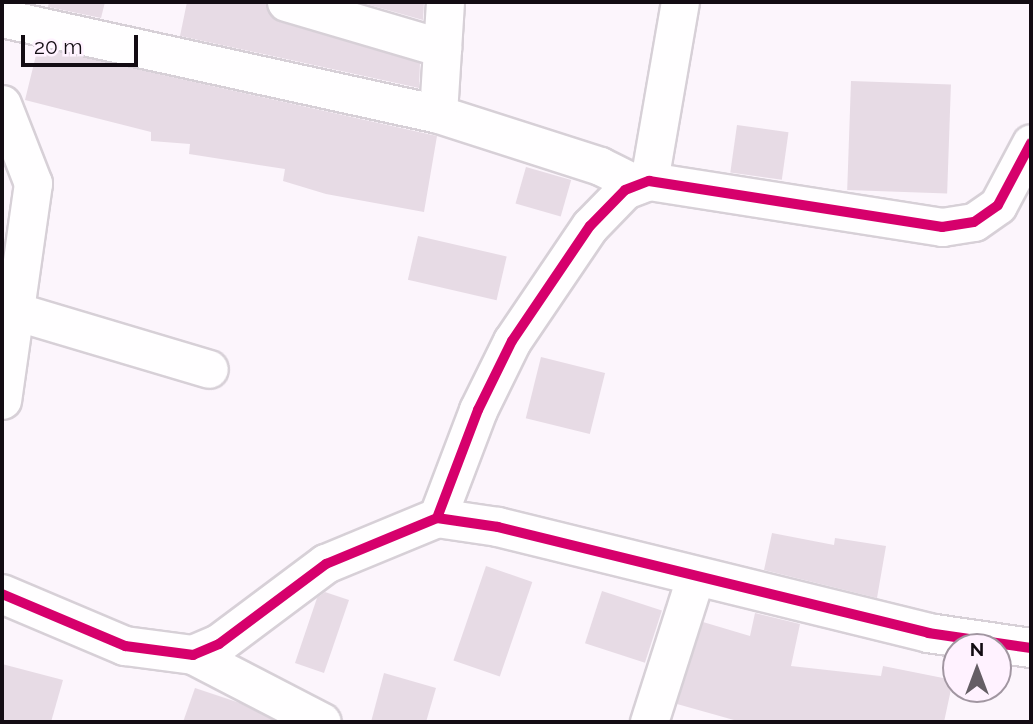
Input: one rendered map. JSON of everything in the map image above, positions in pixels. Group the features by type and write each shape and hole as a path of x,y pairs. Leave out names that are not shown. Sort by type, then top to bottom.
{"street":[{"path":"286,2 442,48"},
{"path":"438,114 445,2"},
{"path":"438,518 478,410 512,341 590,226 643,183 680,2"},
{"path":"2,19 438,114 600,166 643,183 942,227 974,222 998,205 1031,143"},
{"path":"2,104 33,183 18,312 2,400"},
{"path":"18,312 209,369"},
{"path":"193,655 219,644 326,564 438,518 498,527 695,578 928,633 1031,648"},
{"path":"649,722 695,578"},
{"path":"2,594 125,646 193,655 322,722"}],"building":[{"path":"49,2 105,2 101,18 48,7"},
{"path":"187,2 266,2 280,22 420,63 419,88 180,36"},
{"path":"359,2 424,2 423,20"},
{"path":"38,47 437,136 424,212 326,194 283,181 285,169 189,154 190,144 151,141 151,132 25,100"},
{"path":"851,81 951,84 947,193 847,190"},
{"path":"737,125 788,132 782,180 730,173"},
{"path":"526,167 571,180 561,216 516,204"},
{"path":"418,236 507,256 497,300 408,280"},
{"path":"541,357 605,373 590,434 526,418"},
{"path":"772,533 834,545 835,538 886,546 877,598 764,570"},
{"path":"486,566 532,582 500,677 453,661"},
{"path":"602,591 662,610 645,663 585,643"},
{"path":"325,592 349,600 324,673 295,663 317,598"},
{"path":"755,613 800,624 791,666 881,676 883,666 942,678 942,703 948,703 944,722 741,722 677,704 703,622 750,636"},
{"path":"2,664 63,680 51,722 2,722"},
{"path":"384,673 436,688 426,722 371,722"},
{"path":"195,688 243,704 277,722 183,722"}],"cycle path":[{"path":"437,518 478,410 512,341 590,226 625,190 649,181 942,227 974,222 998,205 1031,143"},
{"path":"2,594 125,646 193,655 219,644 326,564 437,518 498,527 928,633 1031,648"}]}
